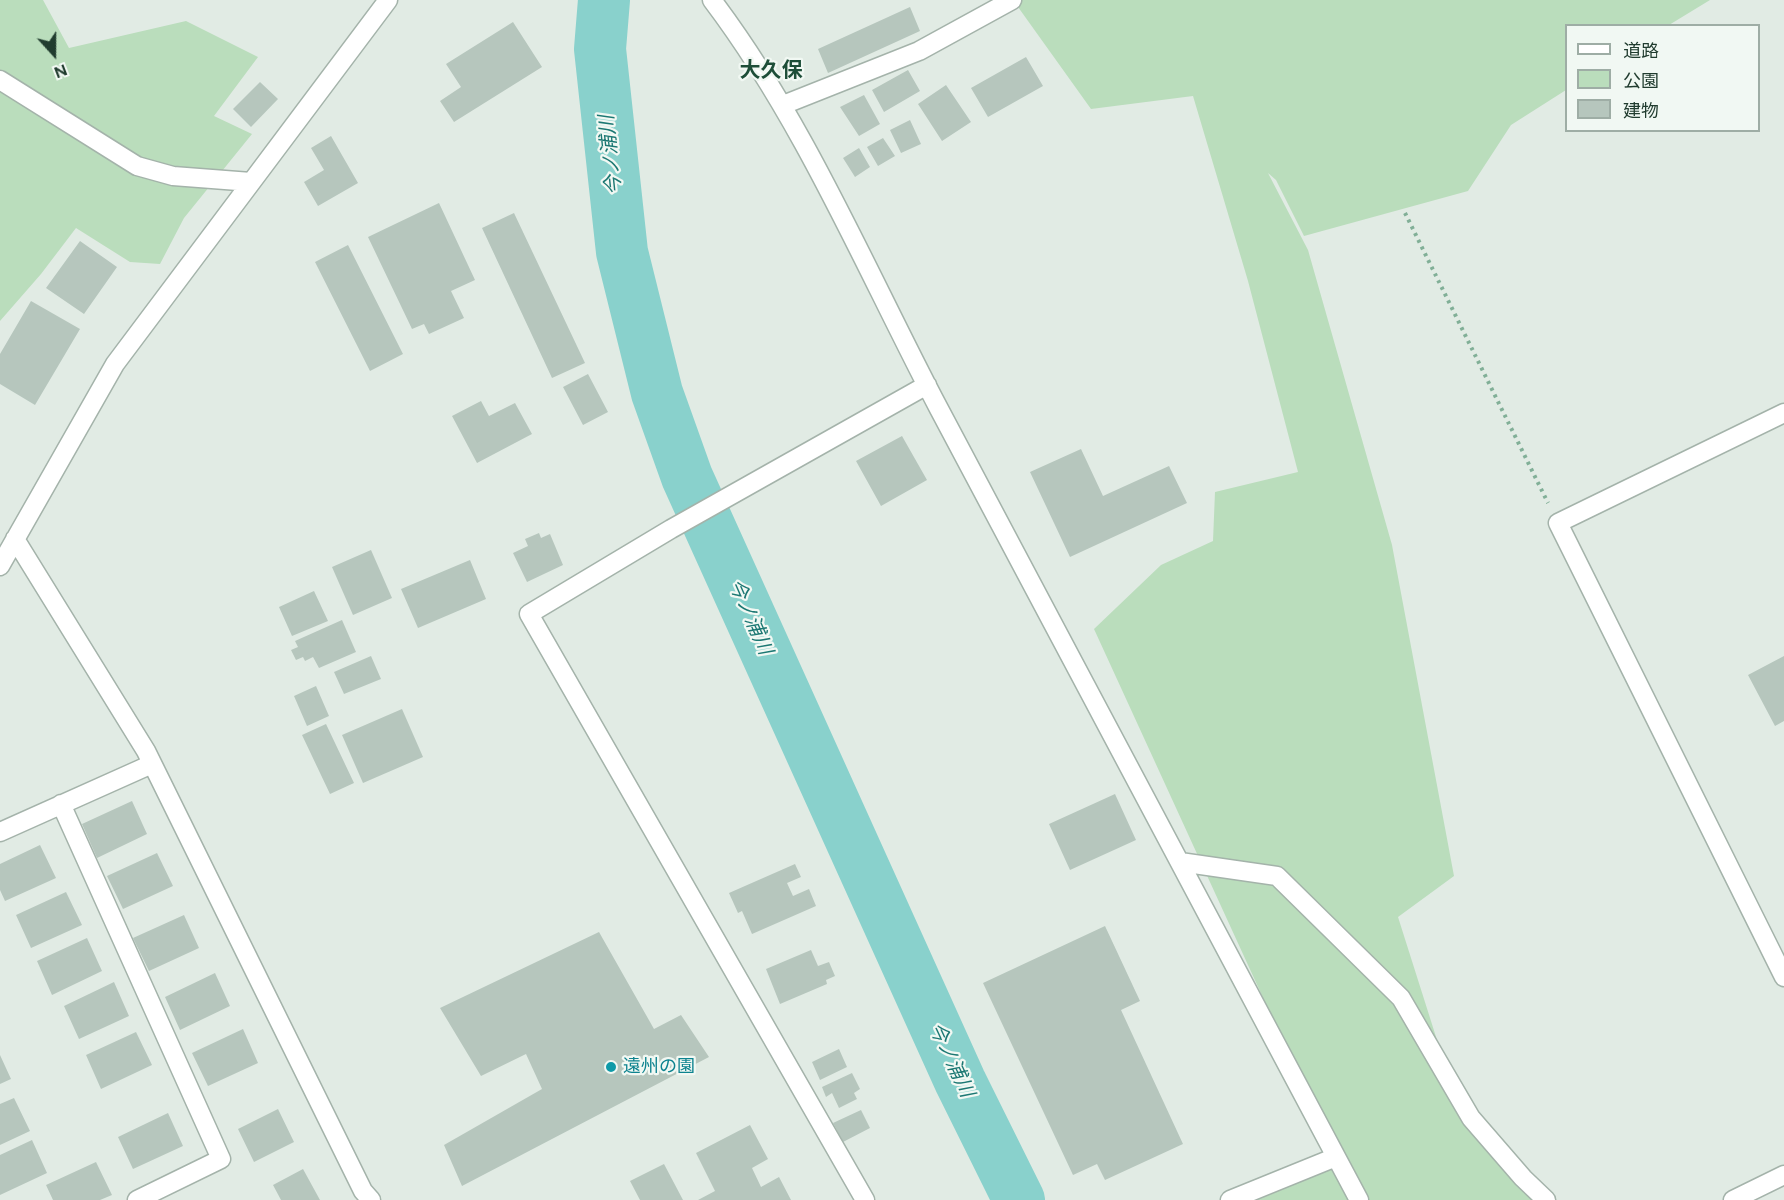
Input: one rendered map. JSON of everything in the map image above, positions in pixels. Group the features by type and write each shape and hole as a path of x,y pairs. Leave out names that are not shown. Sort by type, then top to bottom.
{"street":[{"path":"0,566 116,364 388,0"},
{"path":"712,0 783,105 927,385 1359,1200"},
{"path":"783,105 919,51 1012,0"},
{"path":"0,80 137,166 173,176 251,182"},
{"path":"865,1200 529,614 671,529 927,385"},
{"path":"1784,413 1558,523 1777,947 1784,977"},
{"path":"15,539 152,764 363,1191 371,1200"},
{"path":"0,832 152,764"},
{"path":"61,804 221,1159 137,1200"},
{"path":"1180,862 1277,876 1401,998 1471,1118 1523,1178 1546,1200"},
{"path":"1230,1200 1336,1157"},
{"path":"1733,1200 1784,1174"}],"path":[{"path":"1405,213 1558,523"}],"green space":[{"path":"0,0 43,0 69,48 186,21 258,57 214,116 252,134 184,218 160,264 130,262 76,228 41,274 0,321"},
{"path":"1013,0 1710,0 1671,24 1565,24 1565,91 1511,125 1468,191 1304,236 1276,180 1268,173 1308,250 1392,545 1454,876 1398,917 1450,1081 1534,1200 1228,1200 1336,1157 1094,629 1161,565 1213,541 1215,492 1298,472 1248,281 1193,96 1091,109"}],"building":[{"path":"910,7 920,31 828,73 818,49"},
{"path":"513,22 542,67 454,122 440,101 461,87 446,64"},
{"path":"1026,57 1043,86 988,117 971,88"},
{"path":"908,70 920,91 884,112 872,90"},
{"path":"260,82 278,99 251,127 233,109"},
{"path":"946,85 971,122 942,141 918,104"},
{"path":"864,95 880,124 859,136 840,107"},
{"path":"910,120 921,144 901,153 890,130"},
{"path":"331,136 358,183 318,206 304,182 324,170 311,148"},
{"path":"883,138 895,156 878,166 867,147"},
{"path":"859,148 870,167 855,177 843,158"},
{"path":"439,203 475,280 451,291 464,318 429,334 424,324 412,329 368,237"},
{"path":"514,213 585,363 552,378 482,228"},
{"path":"80,241 117,267 84,314 46,288"},
{"path":"348,245 403,354 370,371 315,262"},
{"path":"31,301 80,329 35,405 0,384 0,354"},
{"path":"588,374 608,412 583,425 563,387"},
{"path":"481,401 489,416 515,403 532,434 477,463 452,416"},
{"path":"902,436 927,480 881,506 856,461"},
{"path":"1081,449 1103,496 1169,466 1187,503 1070,557 1030,472"},
{"path":"539,533 541,538 550,534 563,565 527,582 513,553 528,546 525,539"},
{"path":"371,550 392,598 353,615 332,567"},
{"path":"470,560 486,599 418,628 401,589"},
{"path":"314,591 328,621 292,636 279,607"},
{"path":"342,620 356,652 319,668 313,657 305,661 303,657 296,660 291,650 298,647 295,641"},
{"path":"371,656 381,679 344,694 334,672"},
{"path":"1784,656 1784,721 1775,726 1748,675"},
{"path":"316,686 329,716 307,726 294,696"},
{"path":"402,709 423,757 363,783 342,735"},
{"path":"326,724 354,783 330,794 302,735"},
{"path":"1115,794 1136,840 1070,870 1049,824"},
{"path":"132,801 147,834 97,858 82,824"},
{"path":"40,845 56,878 5,901 0,890 0,864"},
{"path":"157,853 173,886 123,909 107,876"},
{"path":"795,864 801,877 787,883 793,896 809,889 816,906 752,934 742,911 738,913 729,893"},
{"path":"66,892 82,925 31,948 16,915"},
{"path":"184,915 199,948 149,971 133,938"},
{"path":"1105,926 1140,1001 1121,1010 1183,1144 1105,1180 1097,1164 1073,1175 983,983"},
{"name":"遠州の園","path":"599,932 654,1029 681,1015 709,1057 462,1186 444,1145 542,1089 526,1054 481,1076 440,1008"},
{"path":"87,938 102,971 52,995 37,961"},
{"path":"811,950 818,966 829,962 835,976 826,980 827,984 780,1004 766,969"},
{"path":"215,973 230,1006 180,1030 165,997"},
{"path":"114,982 129,1016 79,1039 64,1006"},
{"path":"243,1029 258,1063 208,1086 192,1053"},
{"path":"136,1032 152,1065 101,1089 86,1055"},
{"path":"839,1049 847,1067 820,1080 812,1062"},
{"path":"0,1055 11,1079 0,1084"},
{"path":"852,1073 860,1089 854,1093 857,1099 839,1108 832,1093 826,1097 822,1087"},
{"path":"14,1098 30,1131 0,1145 0,1104"},
{"path":"278,1109 294,1142 254,1162 238,1129"},
{"path":"861,1110 870,1128 843,1142 833,1123"},
{"path":"168,1113 183,1146 133,1169 118,1137"},
{"path":"750,1125 768,1159 752,1168 761,1187 779,1177 791,1200 698,1200 715,1191 696,1153"},
{"path":"32,1140 47,1173 0,1195 0,1155"},
{"path":"96,1162 112,1195 100,1200 53,1200 46,1185"},
{"path":"664,1164 683,1200 640,1200 630,1181"},
{"path":"303,1169 320,1200 281,1200 273,1185"}],"waterway":[{"name":"今ノ浦川","path":"604,0 600,49 622,252 657,393 687,477 960,1081 1019,1200"}],"place":[{"name":"遠州の園","path":"611,1067"}],"district":[{"name":"大久保","path":"771,71"}]}
